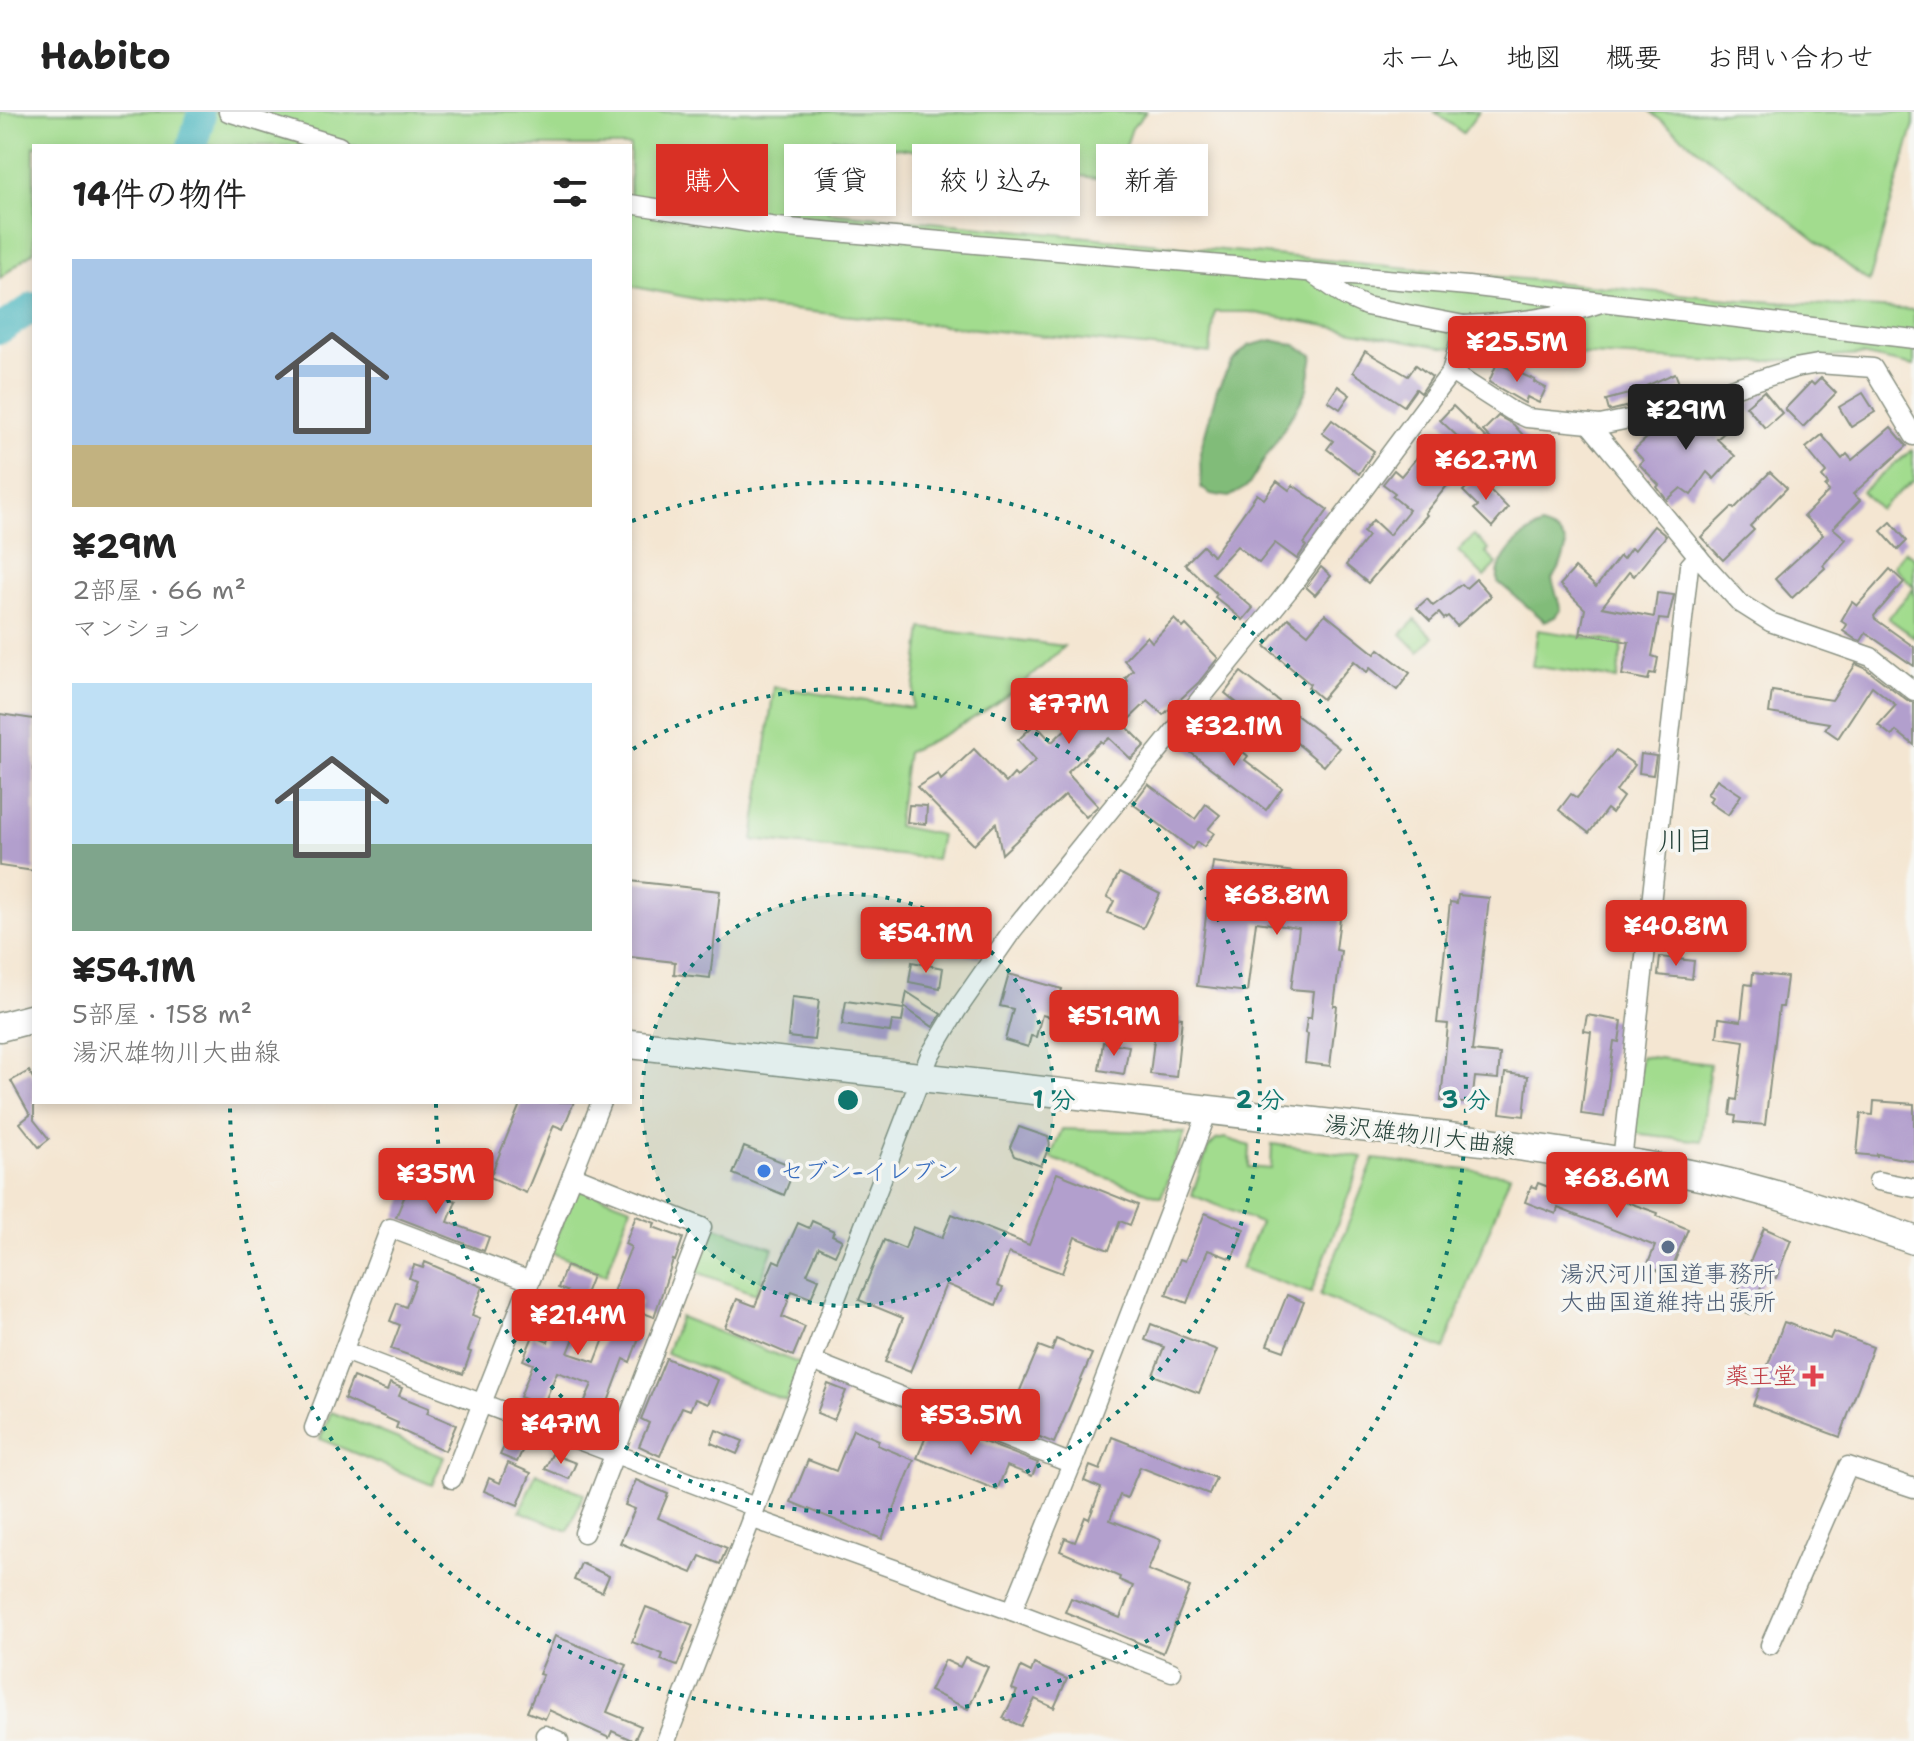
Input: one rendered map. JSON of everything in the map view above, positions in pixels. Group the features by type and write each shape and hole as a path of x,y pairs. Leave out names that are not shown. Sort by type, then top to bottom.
{"main road":[{"path":"0,1027 32,1019"},
{"name":"湯沢雄物川大曲線","path":"632,1044 1483,1141 1622,1161 1726,1182 1829,1210 1914,1240"}],"street":[{"path":"228,112 332,144"},
{"path":"632,204 777,227 1468,286 1914,339"},
{"path":"1310,272 1346,297 1366,306 1464,325 1521,322 1582,310 1604,302"},
{"path":"666,1741 930,1055 1012,931 1288,591 1451,372 1464,325"},
{"path":"1451,372 1527,418 1600,425 1653,414 1795,368 1818,364 1873,368 1914,436"},
{"path":"1589,424 1740,603 1770,622 1871,657 1914,691"},
{"path":"1622,1161 1689,566 1698,556"},
{"path":"452,1479 600,1104"},
{"path":"1012,1611 1208,1111"},
{"path":"572,1175 702,1227 584,1533"},
{"path":"1878,1181 1914,1188"},
{"path":"314,1428 390,1228 530,1281"},
{"path":"344,1351 615,1454 753,1513 1172,1672"},
{"path":"812,1361 1072,1464"},
{"path":"1770,1645 1848,1466 1914,1488"}],"green space":[{"path":"0,112 1146,112 1132,128 1127,144 1096,144 1096,178 1080,176 1080,144 912,144 912,150 896,148 896,144 833,138 833,144 784,144 784,216 869,216 1740,300 1914,310 1914,366 1861,355 1739,363 1441,347 1250,312 1215,312 1210,353 706,301 632,286 632,144 32,144 32,253 0,278"},
{"path":"1435,112 1479,112 1463,133"},
{"path":"1650,112 1914,112 1914,124 1869,282"},
{"path":"1272,340 1295,345 1313,355 1307,389 1248,486 1229,497 1211,494 1201,488 1200,452 1217,390 1231,363 1248,346"},
{"path":"1912,450 1914,480 1879,509 1862,491"},
{"path":"1541,526 1560,535 1566,547 1552,579 1561,610 1545,621 1498,582 1501,564 1511,548"},
{"path":"1474,535 1489,550 1486,553 1497,564 1484,577 1458,551"},
{"path":"1905,551 1914,558 1914,587 1893,566"},
{"path":"1914,588 1914,637 1888,618"},
{"path":"1415,620 1433,637 1419,652 1401,634"},
{"path":"922,628 1064,646 991,707 907,752 897,826 941,835 936,859 753,840 774,687 912,708"},
{"path":"1538,630 1623,643 1617,679 1532,666"},
{"path":"1641,1056 1710,1064 1701,1141 1632,1133"},
{"path":"1062,1129 1185,1133 1161,1197 1050,1158"},
{"path":"1225,1138 1250,1146 1249,1167 1271,1169 1272,1144 1363,1157 1311,1293 1241,1268 1260,1223 1192,1195 1208,1148 1216,1140"},
{"path":"1374,1159 1510,1175 1444,1349 1320,1295"},
{"path":"583,1189 631,1207 606,1275 550,1252 573,1196"},
{"path":"711,1225 773,1248 756,1294 694,1271"},
{"path":"680,1317 801,1364 786,1401 666,1353"},
{"path":"331,1412 444,1457 432,1485 320,1439"},
{"path":"536,1473 584,1494 568,1531 520,1511"}],"building":[{"path":"1365,351 1408,376 1416,365 1432,377 1421,393 1416,389 1404,406 1353,372"},
{"path":"1497,363 1546,388 1539,403 1527,397 1525,403 1489,382"},
{"path":"1675,373 1681,388 1667,394 1669,396 1609,411 1606,400 1647,389 1646,386"},
{"path":"1821,378 1836,393 1803,427 1785,409 1811,382 1814,385"},
{"path":"1338,386 1350,395 1340,409 1328,401"},
{"path":"1764,391 1782,413 1765,428 1746,406"},
{"path":"1863,393 1875,412 1851,427 1839,407"},
{"path":"1453,406 1490,442 1477,455 1440,420"},
{"path":"1716,406 1733,425 1717,439 1735,456 1714,479 1707,472 1691,495 1681,488 1667,500 1657,487 1659,485 1639,464 1643,460 1634,450 1663,423 1686,416 1693,423"},
{"path":"1498,416 1514,425 1538,452 1520,469 1483,431"},
{"path":"1332,420 1374,451 1359,474 1327,449 1333,441 1322,433"},
{"path":"1891,427 1907,446 1853,494 1860,500 1833,528 1846,539 1823,565 1825,568 1792,598 1775,579 1823,535 1804,516 1829,491 1822,477 1826,473 1806,448 1822,435 1842,459 1847,454 1852,460"},
{"path":"1418,456 1450,482 1425,513 1427,515 1368,583 1346,565 1368,536 1363,532 1373,520 1389,535 1409,510 1383,484 1394,470 1401,476"},
{"path":"1770,472 1787,488 1750,526 1754,530 1723,560 1701,537"},
{"path":"1477,477 1508,508 1492,527 1474,509 1478,506 1463,491"},
{"path":"1277,481 1289,490 1293,485 1328,510 1297,559 1275,543 1259,563 1237,546 1212,573 1253,608 1243,620 1215,597 1217,594 1185,564 1203,546 1213,556 1257,494 1264,499"},
{"path":"1891,522 1907,541 1898,550 1881,531"},
{"path":"1654,526 1666,536 1634,576 1629,572 1602,607 1654,617 1657,593 1674,595 1668,620 1659,619 1652,656 1658,658 1655,674 1650,673 1648,680 1622,675 1629,642 1580,635 1585,609 1560,585 1575,568 1596,587 1620,556 1623,559 1631,548 1634,551"},
{"path":"1321,567 1331,576 1315,595 1306,587"},
{"path":"1890,569 1904,582 1874,616 1914,647 1914,666 1866,633 1861,641 1843,631 1847,625 1841,621 1852,602 1857,606"},
{"path":"1476,579 1491,596 1457,626 1448,616 1444,619 1439,613 1430,621 1417,608 1427,599 1433,606 1462,584 1466,588"},
{"path":"1325,614 1375,654 1379,649 1410,673 1397,690 1370,668 1367,672 1354,661 1322,699 1308,687 1310,684 1265,646 1288,618 1308,634"},
{"path":"1174,619 1183,628 1186,625 1218,658 1198,683 1163,715 1148,701 1124,724 1145,745 1131,759 1109,738 1103,743 1101,741 1067,773 1098,806 1086,817 1065,795 1002,854 996,823 974,845 917,787 938,774 941,780 974,749 1006,783 1014,774 1017,777 1036,760 1018,740 1035,724 1052,742 1068,727 1074,733 1128,681 1125,678 1133,670 1124,660 1147,636 1152,642"},
{"path":"1856,664 1914,703 1914,745 1896,731 1892,736 1878,725 1896,705 1872,686 1838,738 1825,729 1829,723 1769,713 1772,691 1832,700"},
{"path":"1241,672 1339,748 1324,766 1260,712 1255,718 1225,693"},
{"path":"0,714 32,719 32,871 0,866"},
{"path":"1206,729 1236,751 1238,748 1248,756 1245,760 1282,788 1266,810 1186,749 1200,731 1203,733"},
{"path":"1615,751 1635,765 1616,791 1623,797 1612,813 1607,809 1589,833 1559,810 1571,794 1577,798"},
{"path":"1641,754 1656,756 1653,775 1639,773"},
{"path":"1717,779 1741,795 1728,815 1709,802 1712,797 1707,794"},
{"path":"1148,784 1195,819 1206,804 1220,815 1208,829 1214,833 1204,847 1197,842 1192,849 1133,804"},
{"path":"909,805 927,806 926,824 907,822"},
{"path":"1213,862 1345,878 1336,950 1341,951 1330,1066 1305,1063 1308,1034 1305,1033 1307,1018 1311,1018 1314,991 1291,989 1299,928 1256,922 1247,992 1197,986"},
{"path":"1119,873 1160,894 1143,928 1108,913 1114,901 1107,897"},
{"path":"632,881 720,891 710,978 674,974 675,962 632,957"},
{"path":"1458,895 1489,898 1472,1051 1500,1054 1498,1079 1475,1077 1472,1104 1441,1101 1448,1024 1437,1023 1450,902 1457,903"},
{"path":"951,921 986,926 979,957 942,952 944,935 949,936"},
{"path":"1660,957 1694,961 1692,979 1658,975"},
{"path":"912,962 943,968 940,988 909,982"},
{"path":"1753,973 1787,977 1783,1007 1779,1007 1765,1125 1735,1122 1736,1116 1730,1115 1732,1099 1737,1100 1744,1041 1717,1037 1719,1018 1741,1021 1745,984 1752,985"},
{"path":"1009,974 1062,989 1054,1018 1042,1015 1036,1037 1031,1036 1028,1047 1005,1040 1013,1009 1000,1006"},
{"path":"907,992 941,1014 933,1027 904,1007"},
{"path":"792,997 819,1000 814,1040 788,1037"},
{"path":"846,1001 904,1009 902,1022 892,1021 890,1032 842,1025"},
{"path":"1157,1015 1182,1018 1176,1077 1150,1074"},
{"path":"1587,1015 1622,1021 1619,1042 1614,1041 1604,1117 1581,1114 1591,1032 1584,1031"},
{"path":"1103,1042 1129,1046 1124,1074 1099,1070"},
{"path":"29,1071 32,1076 34,1120 49,1139 39,1147 20,1123 30,1115 11,1081"},
{"path":"1505,1073 1528,1076 1524,1116 1500,1113"},
{"path":"1874,1101 1914,1104 1914,1161 1877,1154 1857,1154 1861,1114 1873,1115"},
{"path":"520,1104 573,1104 563,1129 554,1125 526,1193 490,1177"},
{"path":"1019,1127 1048,1137 1050,1145 1041,1166 1014,1156 1010,1147"},
{"name":"セブン-イレブン","path":"744,1147 795,1167 784,1195 733,1174"},
{"path":"1057,1173 1138,1205 1130,1225 1120,1221 1109,1250 1075,1237 1062,1273 1009,1253 997,1286 1003,1288 996,1305 946,1284 910,1372 885,1362 903,1318 859,1300 884,1240 905,1249 913,1227 942,1238 952,1214 1029,1245"},
{"path":"410,1183 456,1201 448,1222 489,1237 484,1251 396,1217"},
{"path":"1538,1183 1572,1196 1576,1184 1658,1213 1657,1216 1688,1229 1669,1275 1647,1266 1655,1246 1558,1208 1556,1214 1525,1202 1531,1186 1536,1188"},
{"path":"1205,1213 1244,1229 1232,1259 1208,1250 1187,1303 1166,1295 1180,1259 1185,1261"},
{"path":"636,1216 655,1223 653,1227 683,1238 654,1317 638,1311 641,1302 613,1292 631,1247 625,1244"},
{"path":"812,1221 834,1231 832,1235 842,1240 835,1255 819,1247 807,1274 819,1279 811,1298 792,1291 782,1317 805,1327 793,1356 725,1327 737,1299 755,1306 774,1260 780,1263 798,1223 809,1228"},
{"path":"1764,1228 1791,1240 1776,1278 1766,1274 1750,1314 1732,1306"},
{"path":"425,1262 483,1287 472,1315 480,1318 463,1374 391,1349 400,1325 390,1321 397,1303 406,1307 416,1281 409,1278 414,1265 423,1268"},
{"path":"566,1266 592,1276 578,1312 584,1314 568,1353 595,1362 609,1326 639,1338 630,1362 624,1359 608,1402 617,1406 606,1432 577,1420 592,1384 557,1372 543,1406 520,1397 533,1364 523,1360 533,1336 548,1342 567,1291 558,1288"},
{"path":"1287,1295 1304,1302 1284,1351 1267,1345"},
{"name":"薬王堂","path":"1784,1322 1830,1339 1833,1332 1873,1347 1840,1437 1753,1405"},
{"path":"1151,1324 1217,1350 1199,1393 1153,1375 1164,1347 1145,1340"},
{"path":"1056,1339 1092,1354 1054,1443 1006,1423 1039,1346 1052,1351"},
{"path":"666,1358 718,1380 708,1404 695,1399 690,1410 682,1407 660,1456 639,1446 649,1423 641,1419"},
{"path":"353,1377 387,1391 390,1383 402,1388 399,1396 429,1408 427,1413 456,1425 445,1451 396,1428 398,1423 344,1399"},
{"path":"828,1384 846,1391 834,1420 817,1413"},
{"path":"932,1422 1038,1463 1032,1476 1007,1466 997,1490 917,1458"},
{"path":"513,1428 530,1434 517,1462 500,1455"},
{"path":"853,1429 879,1440 877,1445 914,1460 882,1539 791,1502 808,1460 836,1471"},
{"path":"716,1430 743,1441 737,1454 711,1443"},
{"path":"1112,1437 1216,1478 1209,1494 1140,1467 1127,1498 1120,1495 1110,1520 1161,1540 1148,1570 1190,1587 1163,1653 1065,1612 1071,1598 1120,1618 1133,1586 1119,1580 1120,1577 1060,1551 1065,1538 1075,1542 1085,1517 1089,1519 1101,1488 1084,1481 1090,1466 1100,1470"},
{"path":"552,1454 576,1463 569,1479 545,1469"},
{"path":"508,1463 531,1473 518,1505 484,1491 489,1478 500,1483"},
{"path":"636,1480 668,1494 658,1518 727,1548 720,1564 700,1556 692,1573 620,1543 635,1509 625,1505"},
{"path":"581,1563 609,1576 602,1592 574,1580"},
{"path":"646,1607 693,1625 677,1666 661,1660 663,1654 632,1642"},
{"path":"555,1636 627,1665 607,1712 641,1726 634,1741 612,1731 609,1738 549,1710 545,1719 527,1712"},
{"path":"965,1657 988,1667 968,1709 930,1691 945,1660 960,1667"},
{"path":"1034,1664 1067,1679 1054,1708 1035,1699 1021,1726 1003,1718 1017,1691 1012,1689 1021,1667 1031,1672"}],"waterway":[{"path":"193,144 200,119"},
{"path":"0,329 32,308"}],"place":[{"name":"セブン-イレブン","path":"764,1171"},
{"name":"湯沢河川国道事務所 大曲国道維持出張所","path":"1668,1247"},
{"name":"薬王堂","path":"1813,1376"}],"district":[{"name":"川目","path":"1686,840"}]}
